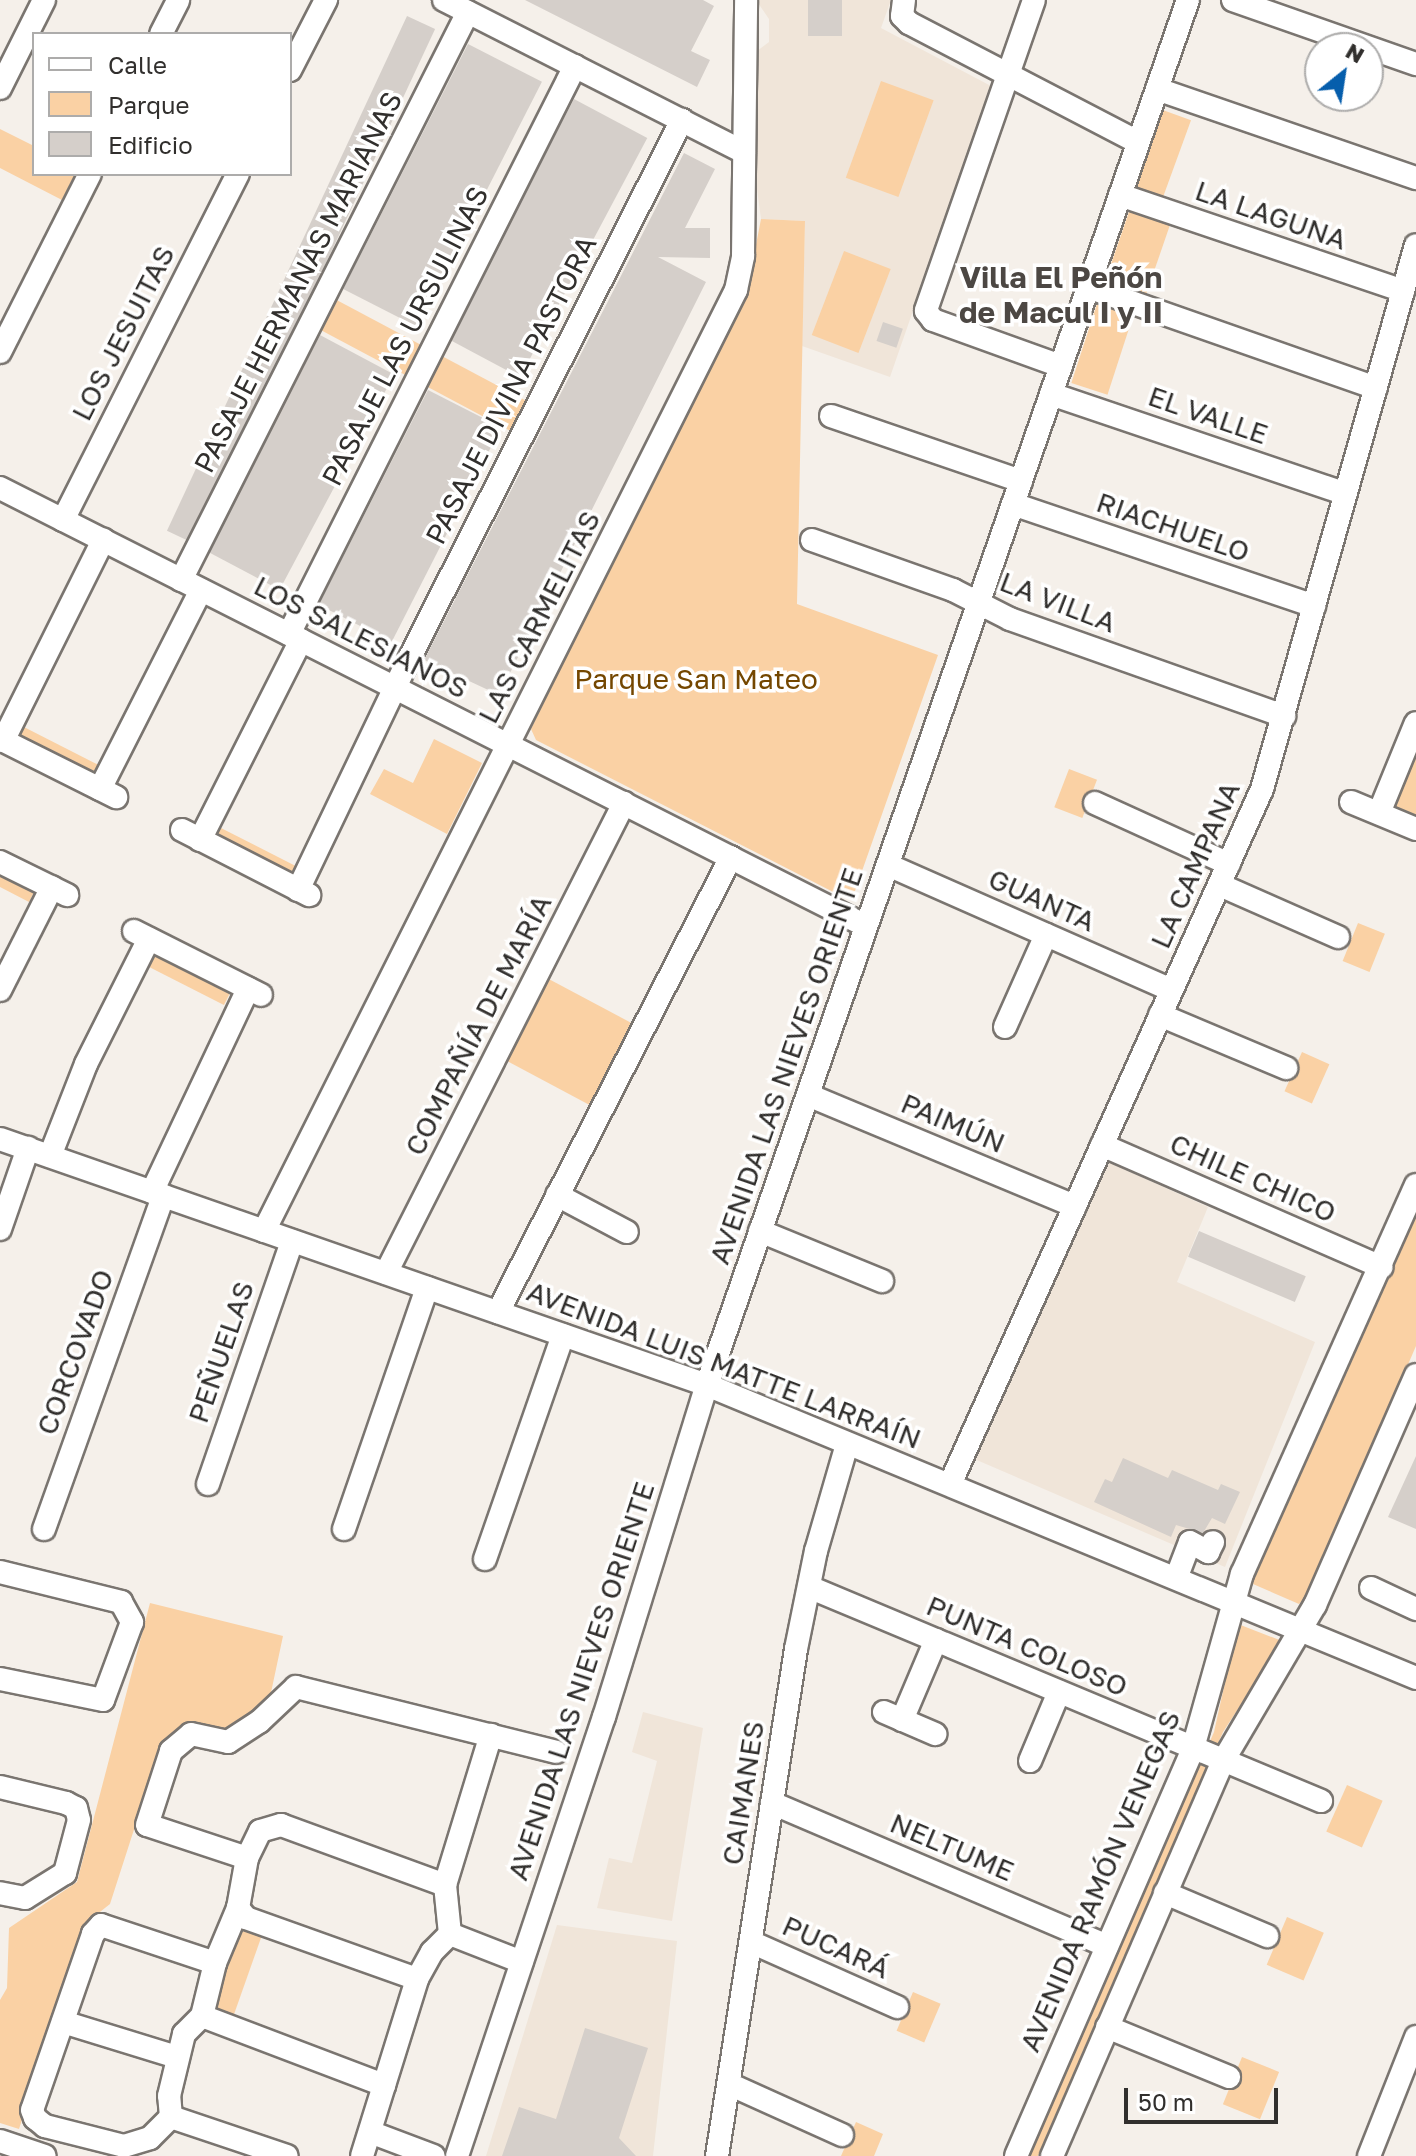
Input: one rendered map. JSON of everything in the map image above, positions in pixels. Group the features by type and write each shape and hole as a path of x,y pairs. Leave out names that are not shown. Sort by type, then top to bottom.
{"street":[{"path":"0,88 44,0"},
{"path":"162,32 178,0"},
{"path":"292,66 326,0"},
{"path":"444,0 744,152"},
{"name":"LAS CARMELITAS","path":"264,1231 736,290 743,256 746,0"},
{"path":"904,0 905,20 1138,142"},
{"path":"1034,0 927,315 1061,366"},
{"name":"AVENIDA LAS NIEVES ORIENTE","path":"457,2156 707,1385 1188,0"},
{"path":"1233,0 1416,64"},
{"name":"PASAJE HERMANAS MARIANAS","path":"2,740 108,793 191,585 468,12"},
{"name":"PASAJE LAS URSULINAS","path":"304,893 191,835 295,637 575,66"},
{"path":"1157,89 1416,178"},
{"name":"PASAJE DIVINA PASTORA","path":"304,893 396,688 682,120"},
{"path":"0,352 89,176"},
{"name":"LOS JESUITAS","path":"63,520 237,176"},
{"name":"LA LAGUNA","path":"1120,195 1403,291"},
{"name":"LA CAMPANA","path":"951,1482 1262,789 1416,245"},
{"path":"1088,287 1376,388"},
{"name":"EL VALLE","path":"1051,394 1346,494"},
{"path":"831,416 1021,481"},
{"name":"LOS SALESIANOS","path":"2,494 63,520 866,926"},
{"name":"RIACHUELO","path":"1013,504 1314,606"},
{"path":"2,740 103,540"},
{"name":"LA VILLA","path":"812,540 1284,716"},
{"path":"1379,813 1416,723"},
{"path":"1351,802 1416,829"},
{"name":"COMPAÑÍA DE MARÍA","path":"386,1273 624,803"},
{"path":"1095,803 1229,864"},
{"path":"498,1312 731,857"},
{"path":"0,862 59,891 0,990"},
{"name":"GUANTA","path":"888,865 1172,990"},
{"path":"1220,885 1338,937"},
{"name":"CORCOVADO","path":"44,1529 158,1194 255,992 141,935 50,1156"},
{"path":"1005,1027 1046,935"},
{"path":"1160,1015 1286,1068"},
{"name":"PAIMÚN","path":"808,1095 1075,1206"},
{"name":"AVENIDA LUIS MATTE LARRAÍN","path":"0,1139 707,1385 847,1444 951,1482 1416,1678"},
{"name":"CHILE CHICO","path":"1102,1145 1381,1267"},
{"path":"0,1229 28,1148"},
{"name":"AVENIDA RAMÓN VENEGAS","path":"1016,2156 1193,1748 1245,1565 1416,1185"},
{"path":"557,1195 627,1232"},
{"path":"760,1231 882,1281"},
{"name":"PEÑUELAS","path":"208,1484 292,1241"},
{"path":"344,1529 427,1288"},
{"path":"485,1559 563,1335"},
{"path":"1052,2156 1223,1761 1302,1628 1416,1375"},
{"name":"CAIMANES","path":"717,2156 809,1587 847,1444"},
{"path":"1177,1576 1190,1542 1208,1552 1213,1542"},
{"path":"0,1572 121,1602 132,1622 103,1700 0,1679"},
{"name":"PUNTA COLOSO","path":"809,1587 1321,1801"},
{"path":"1371,1588 1416,1609"},
{"path":"935,1734 893,1716 936,1640"},
{"path":"247,1858 147,1825 171,1751 191,1734 228,1742 259,1722 296,1687 556,1752"},
{"path":"1030,1761 1059,1692"},
{"path":"450,1934 445,1885 491,1735"},
{"path":"0,1787 66,1803 76,1808 79,1820 65,1873 25,1898 0,1893"},
{"name":"NELTUME","path":"772,1803 1107,1946"},
{"path":"215,1963 101,1925 93,1934 32,2110 35,2118 45,2126 124,2146 150,2138 171,2117 177,2057 184,2034 202,2016 215,1963 238,1908 247,1858 260,1831 281,1825 445,1885"},
{"path":"1165,1893 1267,1936"},
{"path":"238,1908 259,1926 417,1979"},
{"path":"450,1934 522,1962"},
{"path":"362,2156 417,1979 432,1952 450,1934"},
{"name":"PUCARÁ","path":"751,1942 897,2007"},
{"path":"202,2016 384,2085"},
{"path":"63,2022 177,2057"},
{"path":"1107,2027 1229,2077"},
{"path":"1369,2156 1416,2037"},
{"path":"729,2084 842,2135"},
{"path":"171,2117 287,2156"},
{"path":"370,2132 434,2156"},
{"path":"0,2141 45,2156"}],"shaded area":[{"path":"756,0 891,0 881,28 991,86 890,377 802,346 805,221 761,219 757,189 757,51 769,42 769,19"},
{"path":"1106,1161 1208,1207 1177,1282 1315,1342 1225,1567 972,1458"},
{"path":"643,1712 703,1728 672,1921 597,1908 609,1858 632,1863 657,1761 632,1752"},
{"path":"557,1925 677,1941 653,2156 486,2156"}],"green space":[{"path":"881,81 934,100 898,197 846,178"},
{"path":"1160,109 1191,120 1163,197 1132,186"},
{"path":"0,129 32,145 32,176 74,176 62,200 0,168"},
{"path":"1130,209 1171,223 1146,296 1105,282"},
{"name":"Parque San Mateo","path":"761,219 805,221 797,604 938,655 855,891 843,897 536,740 531,729 748,286"},
{"path":"844,251 891,269 858,353 812,335"},
{"path":"331,297 530,403 514,433 315,327"},
{"path":"1097,304 1133,316 1107,395 1071,383"},
{"path":"18,724 98,765 91,779 11,738"},
{"path":"434,739 482,763 447,834 370,794 384,769 413,783"},
{"path":"1416,741 1416,820 1390,807"},
{"path":"1069,769 1097,780 1082,818 1054,807"},
{"path":"217,826 303,870 295,884 210,840"},
{"path":"0,870 36,888 29,902 0,887"},
{"path":"1358,923 1385,934 1370,972 1343,961"},
{"path":"151,950 231,991 224,1005 144,964"},
{"path":"545,977 634,1024 591,1106 502,1058"},
{"path":"1302,1052 1329,1064 1312,1103 1285,1091"},
{"path":"1416,1202 1416,1346 1308,1595 1299,1604 1253,1584 1256,1570"},
{"path":"150,1603 283,1636 269,1702 228,1735 186,1726 169,1737 159,1752 110,1904 86,1923 19,2129 0,2123 0,2000 7,1988 9,1928 77,1882"},
{"path":"1238,1624 1282,1641 1223,1732 1038,2156 1030,2156 1214,1732"},
{"path":"1347,1785 1383,1801 1362,1847 1326,1832"},
{"path":"1287,1917 1324,1933 1304,1980 1267,1965"},
{"path":"232,1925 262,1935 232,2020 210,2011"},
{"path":"913,1992 941,2004 924,2042 897,2031"},
{"path":"1242,2057 1279,2072 1260,2119 1223,2104"},
{"path":"856,2122 883,2134 874,2156 841,2156"}],"building":[{"path":"525,0 703,0 714,6 691,51 710,60 697,87"},
{"path":"808,0 842,0 842,36 808,36"},
{"path":"407,16 435,29 195,544 167,531"},
{"path":"468,44 542,82 417,327 343,289"},
{"path":"574,99 647,138 520,377 447,338"},
{"path":"684,153 715,169 685,228 710,228 710,258 658,257 706,282 499,695 424,660"},
{"path":"883,322 903,329 896,348 876,341"},
{"path":"320,335 394,374 280,590 205,550"},
{"path":"428,390 501,427 392,642 319,605"},
{"path":"1199,1231 1306,1276 1295,1302 1188,1257"},
{"path":"1416,1456 1416,1529 1388,1517"},
{"path":"1123,1458 1168,1478 1172,1470 1218,1490 1221,1484 1240,1492 1225,1524 1212,1518 1203,1533 1176,1525 1171,1537 1094,1502 1105,1479 1112,1482"},
{"path":"585,2028 648,2048 619,2138 636,2156 502,2156 519,2107 556,2119"}],"district":[{"name":"Villa El Peñón de Macul I y II","path":"1061,294"}]}
